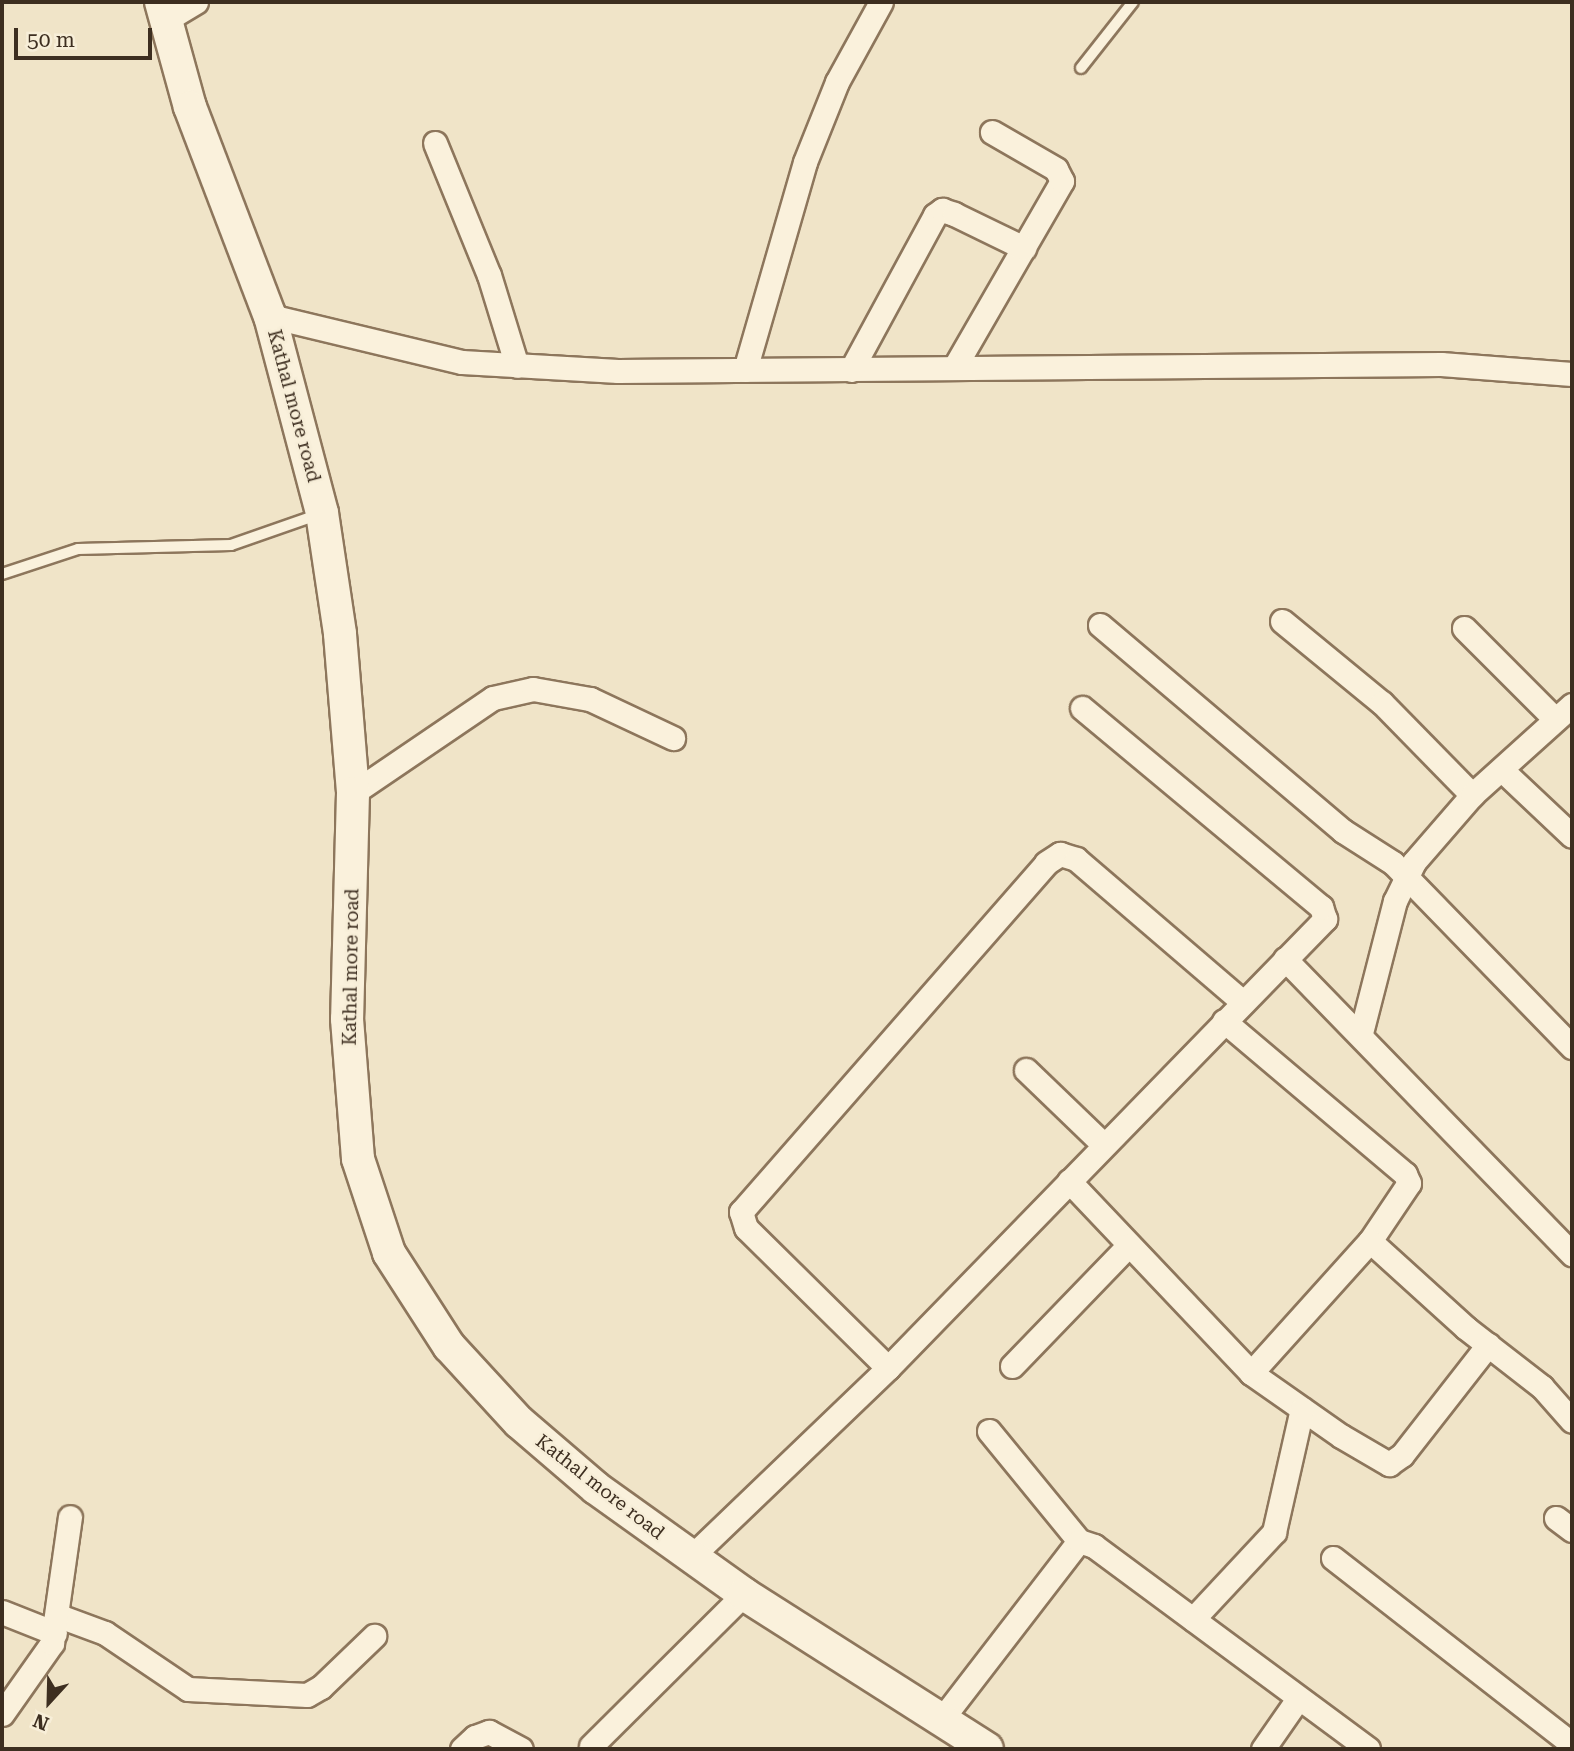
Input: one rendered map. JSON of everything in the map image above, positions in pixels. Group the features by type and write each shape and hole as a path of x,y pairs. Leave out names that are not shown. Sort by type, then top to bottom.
{"main road":[{"name":"Kathal more road","path":"164,11 190,107 270,316 322,513 340,634 353,793 347,1018 358,1159 389,1253 449,1346 519,1422 596,1488 744,1594 987,1749"}],"street":[{"path":"164,11 196,2"},
{"path":"745,370 805,162 837,82 881,2"},
{"path":"954,368 1024,247 1061,175 992,132"},
{"path":"435,143 489,275 517,366"},
{"path":"851,370 935,215 946,211 1024,247"},
{"path":"270,316 462,362 618,372 1441,364 1572,374"},
{"path":"1282,621 1382,703 1472,795"},
{"path":"1100,625 1343,831 1407,876 1572,1047"},
{"path":"1361,1033 1371,978 1414,862 1472,795 1563,711 1465,628"},
{"path":"353,793 493,698 533,689 590,699 673,738"},
{"path":"691,1557 888,1368 1325,919 1321,907 1082,708"},
{"path":"1502,770 1572,836"},
{"path":"888,1368 746,1228 741,1212 1046,863 1060,854 1076,859 1243,1002"},
{"path":"1285,959 1361,1033 1572,1254"},
{"path":"1224,1021 1405,1174 1409,1183 1370,1241 1251,1373"},
{"path":"1026,1070 1104,1145"},
{"path":"1069,1181 1251,1373 1389,1464 1402,1455 1488,1345"},
{"path":"1370,1241 1488,1345 1542,1387 1572,1421"},
{"path":"1012,1366 1128,1246"},
{"path":"1193,1619 1274,1532 1302,1409"},
{"path":"989,1431 1079,1541 1094,1546 1297,1700 1368,1749"},
{"path":"2,1714 38,1668 57,1624 70,1517"},
{"path":"941,1720 1079,1541"},
{"path":"1333,1558 1572,1744"},
{"path":"591,1746 744,1594"},
{"path":"2,1612 105,1633 188,1689 307,1695 321,1687 374,1636"},
{"path":"1263,1749 1297,1700"},
{"path":"462,1749 475,1737 489,1732 521,1749"}],"lane":[{"path":"1081,68 1133,2"},
{"path":"2,574 78,549 231,545 322,513"}]}
